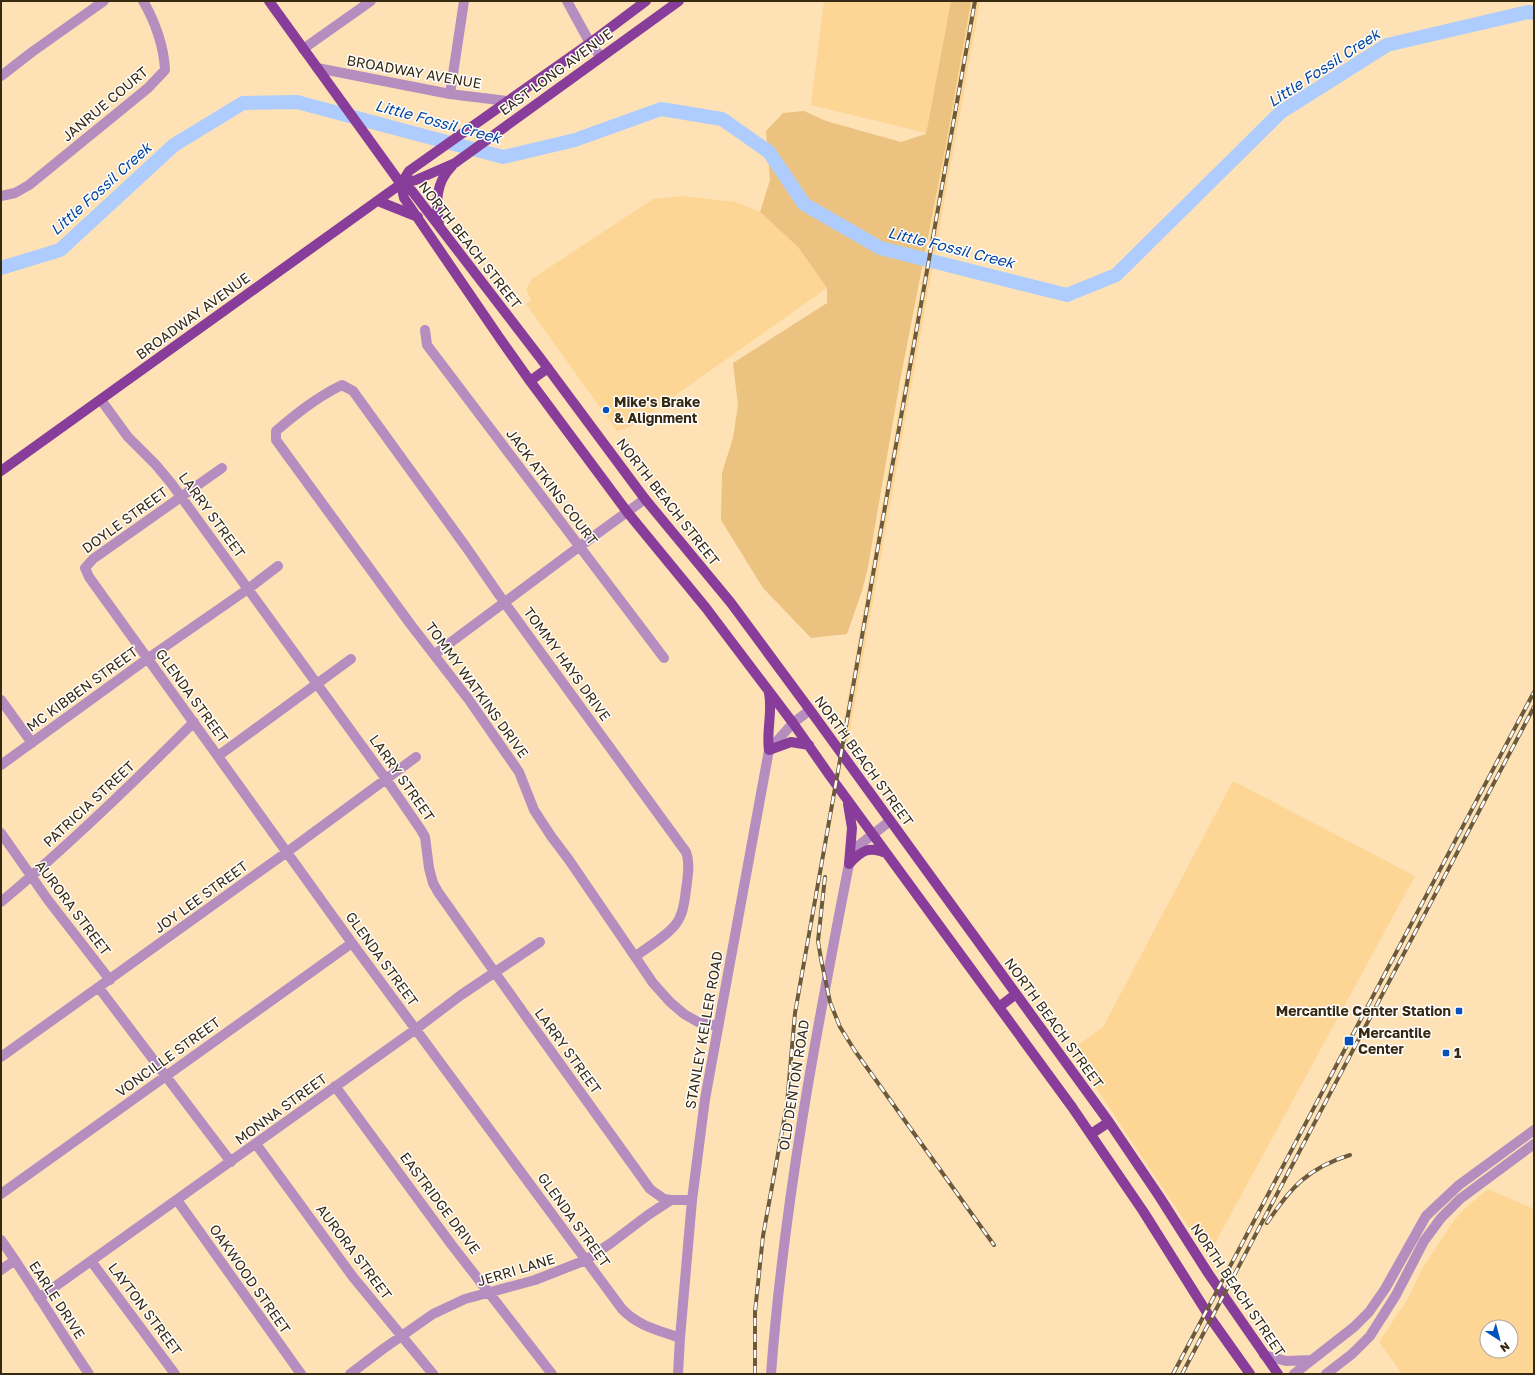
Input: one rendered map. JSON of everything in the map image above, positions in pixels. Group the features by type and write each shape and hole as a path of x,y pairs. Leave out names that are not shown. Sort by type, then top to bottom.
{"main road":[{"name":"NORTH BEACH STREET","path":"269,1 401,184 412,191 548,368 646,499 731,603 810,710 1109,1122 1278,1374"},
{"name":"EAST LONG AVENUE","path":"401,184 409,171 590,43 646,1"},
{"name":"EAST LONG AVENUE","path":"401,184 416,180 455,163 679,1"},
{"path":"439,226 436,206 440,182 446,172 455,163"},
{"name":"NORTH BEACH STREET","path":"401,184 404,198 530,381 628,513 706,608 793,723 1091,1134 1164,1244 1211,1320 1250,1374"},
{"name":"BROADWAY AVENUE","path":"1,471 401,184"},
{"path":"378,201 418,217"},
{"path":"530,381 548,368"},
{"path":"769,691 771,702 768,740 769,750 791,742 808,745"},
{"path":"848,800 852,828 849,849 849,864"},
{"path":"849,864 866,850 876,849 886,853"},
{"path":"999,1007 1016,994"},
{"path":"1091,1134 1109,1122"}],"street":[{"path":"1,76 104,1"},
{"name":"JANRUE COURT","path":"1,196 15,193 29,185 148,88 165,70 164,57 157,32 143,1"},
{"path":"304,49 371,1"},
{"path":"450,94 464,1"},
{"path":"567,1 590,43 602,57"},
{"name":"BROADWAY AVENUE","path":"317,68 450,94 507,101"},
{"name":"JACK ATKINS COURT","path":"425,330 427,345 664,658"},
{"name":"TOMMY WATKINS DRIVE","path":"353,391 342,385 330,390 297,413 276,431 276,440 411,625 435,654 520,772 534,810 636,956 653,983 674,1006 684,1014 698,1022 718,1026"},
{"name":"TOMMY HAYS DRIVE","path":"353,391 686,852 688,858 688,870 685,897 680,917 670,930 636,956"},
{"name":"LARRY STREET","path":"101,400 128,437 156,465 181,497 386,779 425,837 429,868 433,883 438,892 650,1189 664,1199 671,1200"},
{"name":"DOYLE STREET","path":"85,568 93,559 222,468"},
{"path":"435,654 646,499"},
{"name":"MC KIBBEN STREET","path":"1,765 278,566"},
{"name":"GLENDA STREET","path":"85,568 89,577 147,659 194,722 352,943 622,1309 630,1318 641,1324 680,1338"},
{"path":"218,756 351,659"},
{"path":"1,700 32,743"},
{"path":"769,750 793,723 810,710"},
{"name":"PATRICIA STREET","path":"1,902 32,876 150,766 194,722"},
{"name":"STANLEY KELLER ROAD","path":"678,1374 692,1200 704,1098 769,750"},
{"name":"JOY LEE STREET","path":"1,1057 99,988 416,757"},
{"name":"OLD DENTON ROAD","path":"771,1374 776,1318 797,1148 816,1034 849,864 858,846 890,821"},
{"name":"AURORA STREET","path":"1,833 48,900 110,980"},
{"name":"MONNA STREET","path":"39,1298 231,1162 461,995 540,942"},
{"name":"VONCILLE STREET","path":"1,1194 352,943"},
{"path":"99,988 231,1162"},
{"name":"EASTRIDGE DRIVE","path":"335,1086 451,1244 552,1374"},
{"path":"1294,1374 1354,1327 1369,1312 1385,1289 1426,1216 1459,1185 1534,1130"},
{"name":"AURORA STREET","path":"256,1144 353,1278 433,1374"},
{"path":"1326,1374 1352,1354 1370,1336 1396,1295 1424,1241 1441,1218 1460,1199 1534,1144"},
{"name":"OAKWOOD STREET","path":"177,1200 301,1374"},
{"path":"671,1200 692,1200"},
{"name":"JERRI LANE","path":"350,1374 433,1314 465,1299 535,1280 586,1260 671,1200"},
{"name":"EARLE DRIVE","path":"1,1240 90,1374"},
{"path":"1,1270 15,1260"},
{"name":"LAYTON STREET","path":"91,1261 175,1374"},
{"path":"1264,1355 1286,1361 1312,1360"}],"shaded area":[{"path":"824,1 951,1 926,133 811,105"},
{"path":"951,1 971,1 945,150 900,381 868,567 862,591 847,634 811,638 763,588 721,520 722,473 733,438 738,405 733,363 827,303 827,288 798,247 760,212 770,180 766,131 783,113 804,111 826,121 901,142 926,134"},
{"path":"971,1 980,1 847,747 841,738"},
{"path":"683,196 736,202 760,212 798,247 827,288 632,426 617,431 526,304 531,300 526,289 532,279 653,199"},
{"path":"1233,781 1415,876 1208,1256 1071,1050 1103,1027"},
{"path":"1488,1189 1534,1209 1534,1374 1402,1374 1379,1342 1407,1300 1422,1269 1453,1222 1464,1209"}],"waterway":[{"name":"Little Fossil Creek","path":"1,268 60,250 174,145 243,103 297,102 503,157 575,140 661,109 722,119 769,152 804,204 880,248 1067,295 1116,275 1281,112 1387,45 1528,12 1534,13"}],"railway":[{"path":"755,1374 755,1312 763,1236 787,1104 795,1013 975,1"},
{"path":"1173,1374 1534,692"},
{"path":"1182,1374 1534,707"},
{"path":"825,877 818,941 830,1002 840,1027 855,1051 994,1245"},
{"path":"1267,1223 1284,1199 1302,1180 1323,1166 1350,1155"}],"place":[{"name":"Mike's Brake & Alignment","path":"606,410"},
{"name":"Mercantile Center Station","path":"1459,1011"},
{"name":"Mercantile Center","path":"1349,1041"},
{"name":"1","path":"1446,1053"}]}
